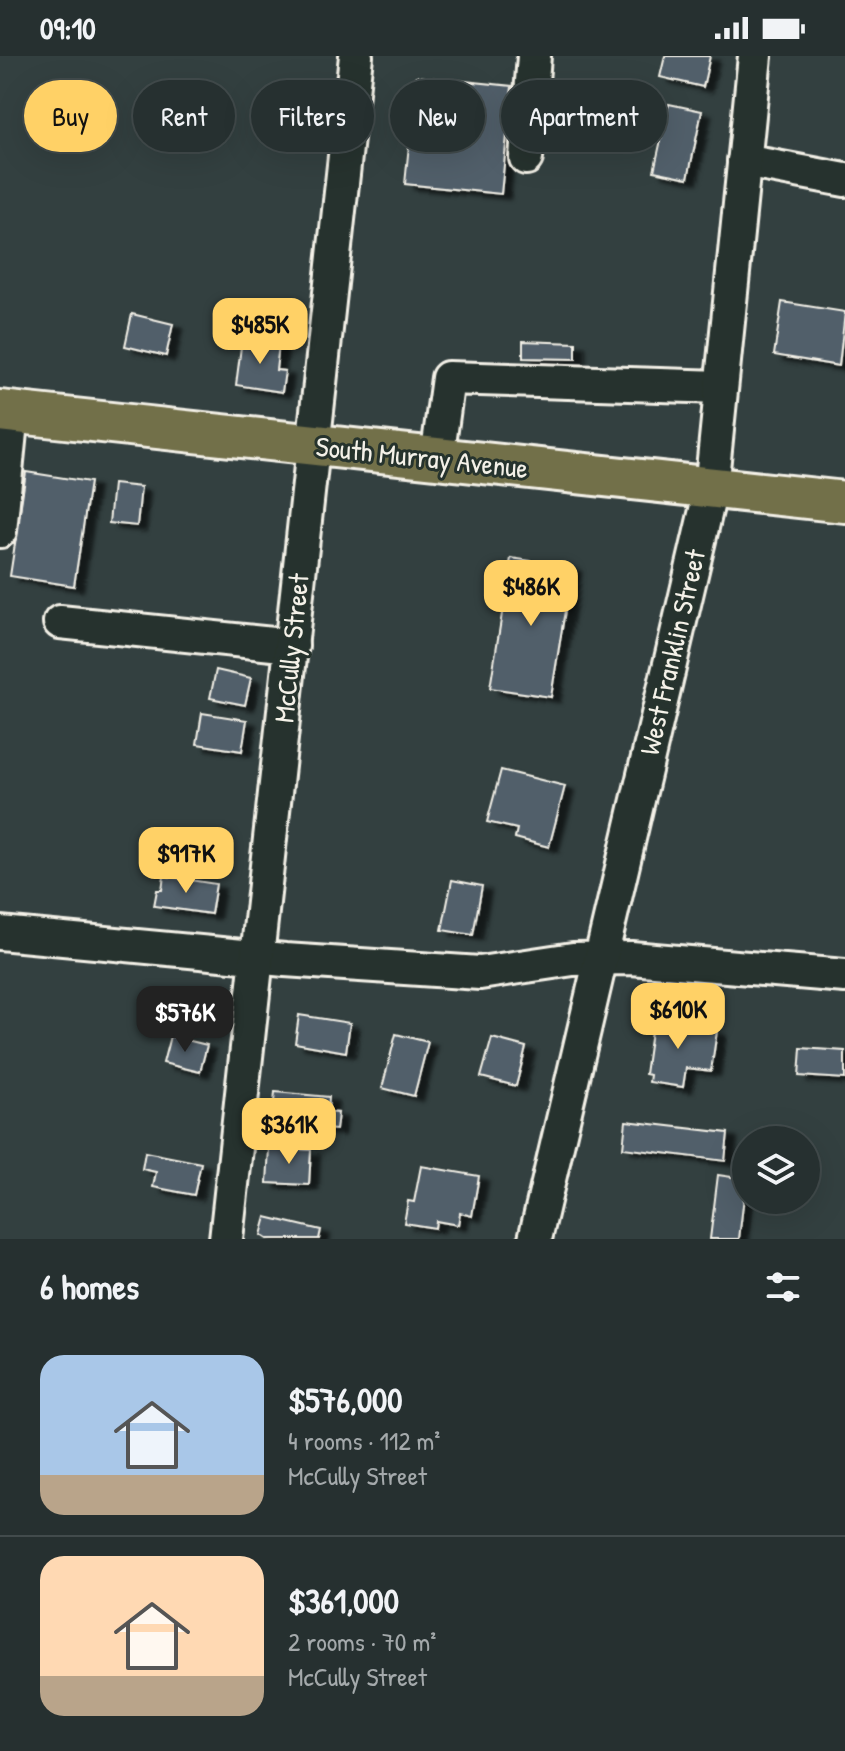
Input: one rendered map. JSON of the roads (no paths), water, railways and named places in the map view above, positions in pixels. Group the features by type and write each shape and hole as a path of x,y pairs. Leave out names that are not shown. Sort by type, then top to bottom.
{"main road":[{"name":"South Murray Avenue","path":"6,412 845,502"}],"street":[{"name":"McCully Street","path":"226,1239 356,56"},
{"path":"526,158 534,56"},
{"name":"West Franklin Street","path":"535,1239 711,489 755,56"},
{"path":"744,161 845,180"},
{"path":"437,459 448,378 721,387"},
{"path":"0,531 6,412"},
{"path":"60,622 292,646"},
{"path":"0,933 257,957 480,973 573,959 600,959 845,976"}]}
